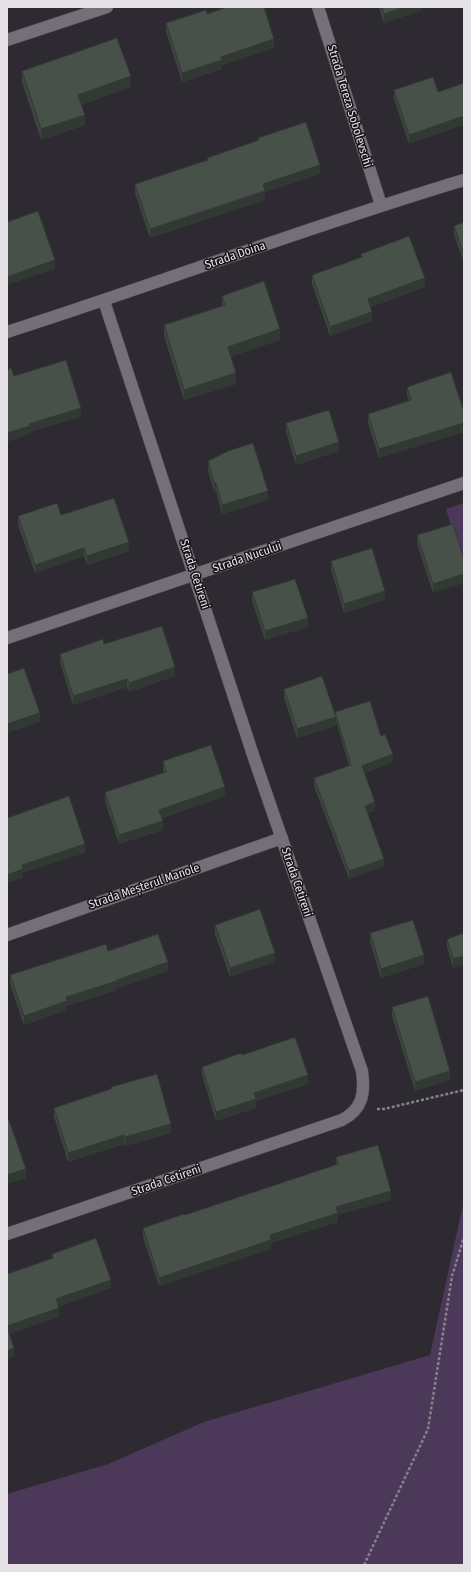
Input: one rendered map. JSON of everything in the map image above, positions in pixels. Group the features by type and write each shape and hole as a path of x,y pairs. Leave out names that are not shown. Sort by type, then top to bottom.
{"street":[{"path":"7,40 107,7"},
{"name":"Strada Tereza Sobolevschi","path":"318,7 381,205"},
{"name":"Strada Doina","path":"7,332 381,205 464,180"},
{"name":"Strada Cetireni","path":"7,1234 342,1120 358,1108 363,1088 362,1071 282,838 104,300"},
{"name":"Strada Nucului","path":"7,638 464,483"},
{"name":"Strada Meșterul Manole","path":"7,934 282,838"}],"path":[{"path":"358,1108 384,1109 464,1090"},
{"path":"364,1565 428,1429 452,1276 464,1237"}],"shaded area":[{"path":"464,503 464,569 446,509"},
{"path":"464,1200 464,1565 7,1565 7,1494 108,1464 204,1422 430,1355"}],"building":[{"path":"227,7 264,7 274,39 221,57 222,60 182,73 166,23 206,10 207,14"},
{"path":"382,7 405,7 384,14"},
{"path":"117,38 131,76 78,95 85,115 41,129 22,71"},
{"path":"433,77 438,92 464,83 464,116 409,135 394,90"},
{"path":"306,122 320,165 263,184 265,191 150,229 135,184 208,160 207,158 259,140 258,138"},
{"path":"38,211 55,260 7,277 7,222"},
{"path":"464,222 464,255 454,226"},
{"path":"409,236 425,278 368,299 372,312 330,327 312,275 362,257 361,254"},
{"path":"264,281 280,329 228,347 236,373 184,390 164,325 225,305 222,296"},
{"path":"66,360 81,408 29,424 30,426 7,433 7,370 11,368 14,376"},
{"path":"451,372 464,412 464,423 379,449 368,414 411,400 407,387"},
{"path":"329,410 339,442 296,456 286,423"},
{"path":"253,443 268,491 222,505 208,461 228,451"},
{"path":"114,498 129,542 87,556 84,548 35,565 18,516 57,503 61,515"},
{"path":"453,524 464,559 464,574 433,584 417,535"},
{"path":"372,548 385,591 344,604 331,561"},
{"path":"295,579 308,618 265,631 252,592"},
{"path":"162,626 175,667 129,683 127,679 73,696 60,654 103,639 104,644"},
{"path":"24,668 40,713 7,724 7,674"},
{"path":"322,676 336,717 297,729 284,689"},
{"path":"370,701 381,736 385,734 393,754 362,766 375,802 365,806 384,859 349,871 314,778 351,765 335,712"},
{"path":"211,745 225,787 159,810 163,821 119,835 105,792 166,772 163,761"},
{"path":"69,796 85,844 22,865 23,869 7,875 7,818"},
{"path":"260,909 275,953 230,968 215,925"},
{"path":"413,920 424,955 381,969 370,933"},
{"path":"464,933 464,956 453,959 447,939"},
{"path":"158,934 168,962 117,981 66,997 67,1001 24,1016 10,975 106,944 108,951"},
{"path":"428,996 450,1071 415,1082 392,1007"},
{"path":"295,1037 308,1075 254,1093 256,1099 216,1112 202,1067 241,1053 242,1055"},
{"path":"157,1074 171,1124 125,1137 124,1135 68,1153 54,1108 111,1089 111,1087"},
{"path":"9,1120 26,1169 7,1175 7,1121"},
{"path":"378,1145 391,1191 336,1207 338,1213 270,1235 271,1240 159,1278 143,1228 338,1164 336,1157"},
{"path":"96,1238 111,1280 56,1299 59,1308 7,1326 7,1274 53,1258 52,1254"},
{"path":"7,1327 14,1348 7,1351"}]}
